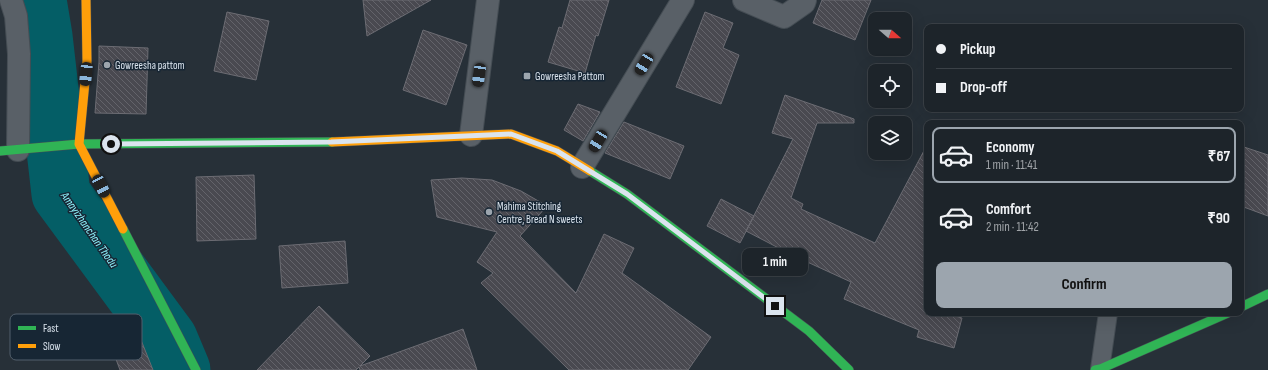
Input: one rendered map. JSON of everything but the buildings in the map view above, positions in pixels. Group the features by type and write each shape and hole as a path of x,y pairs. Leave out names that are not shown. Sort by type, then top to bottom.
{"street":[{"path":"11,0 16,16 19,54 9,150 79,144 331,142 511,134 557,151 627,194 803,326 849,370"},
{"path":"86,0 87,60 79,144 196,370"},
{"path":"471,136 488,0"},
{"path":"582,167 683,0"},
{"path":"744,0 784,16 804,3 805,0"},
{"path":"1244,306 1268,294"},
{"path":"1098,370 1221,316"}],"lane":[{"path":"1098,370 1107,316"}],"waterway":[{"name":"Amayizhanchan Thodu","path":"37,0 43,36 61,194 168,339 181,370"}],"traffic: fast":[{"path":"0,151 79,144 332,142"},
{"path":"590,171 627,194 809,331 849,370"},
{"path":"123,229 196,370"},
{"path":"1244,306 1268,294"},
{"path":"1095,370 1221,316"}],"traffic: slow":[{"path":"86,0 87,61 79,144 123,229"},
{"path":"332,142 511,134 557,151 590,171"}],"place":[{"name":"Gowreesha pattom","path":"107,65"},
{"name":"Gowreesha Pattom","path":"527,76"},
{"name":"Mahima Stitching Centre, Bread N sweets","path":"489,212"}],"route":[{"path":"111,144 331,142 511,134 557,151 627,194 775,306"}]}
